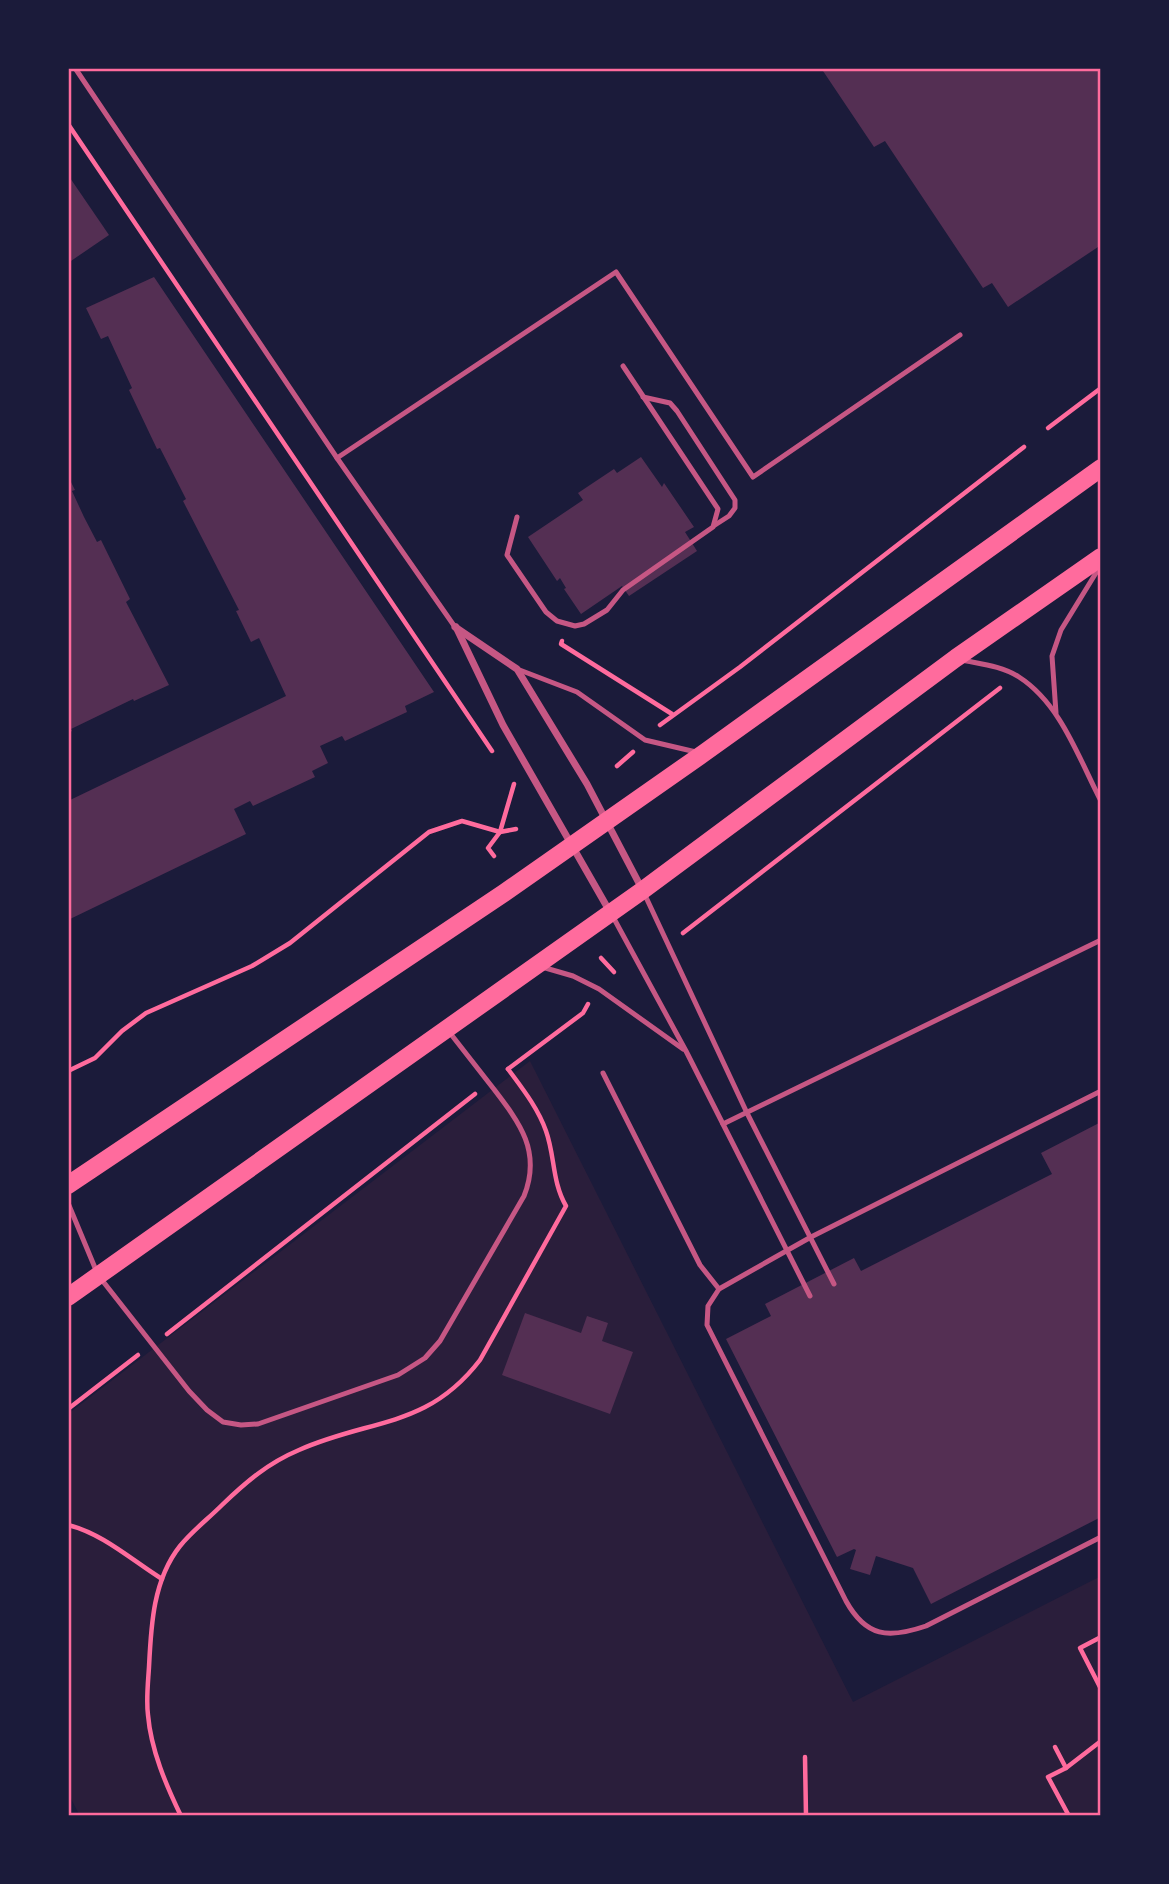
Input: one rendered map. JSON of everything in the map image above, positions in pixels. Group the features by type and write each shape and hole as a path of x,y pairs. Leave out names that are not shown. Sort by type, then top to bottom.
{"main road":[{"path":"68,1185 504,893 704,754 1101,468"},
{"path":"68,1297 643,890 956,658 1101,557"}],"street":[{"path":"455,626 517,669 587,784 643,890"},
{"path":"455,626 503,726 610,912"}],"lane":[{"path":"75,68 337,458 455,626"},
{"path":"337,458 616,272 753,477 960,335"},
{"path":"623,366 718,509 713,527"},
{"path":"517,517 507,555 546,612 557,621 575,626 584,624 607,610 623,590 713,527 735,508 735,500 677,411 670,403 643,397"},
{"path":"1056,713 1052,656 1061,630 1101,564"},
{"path":"956,658 1001,669 1019,677 1056,713 1101,801"},
{"path":"517,669 577,692 645,740 704,754"},
{"path":"643,890 747,1113 834,1284"},
{"path":"610,912 686,1051 810,1296"},
{"path":"723,1124 1101,940"},
{"path":"535,966 573,976 599,989 686,1051"},
{"path":"68,1203 98,1275 189,1391 223,1422 258,1424 398,1375 418,1363 440,1341 524,1196 530,1170 528,1145 519,1122 446,1027"},
{"path":"603,1073 700,1265 719,1289"},
{"path":"1101,1091 811,1237 719,1289 708,1306 707,1325 846,1601 861,1624 870,1630 899,1633 926,1626 1101,1537"}],"path":[{"path":"68,124 498,760"},
{"path":"1048,428 1101,388"},
{"path":"654,730 672,714 740,667 1024,447"},
{"path":"562,640 561,644 672,714"},
{"path":"684,933 1000,688"},
{"path":"617,766 636,750"},
{"path":"494,856 488,848 500,832 514,783"},
{"path":"68,1071 95,1058 122,1031 146,1013 243,971 290,943 429,832 462,821 500,832 516,829"},
{"path":"601,958 614,972"},
{"path":"608,976 620,967"},
{"path":"499,1076 583,1013 588,1004"},
{"path":"181,1816 165,1783 148,1716 150,1637 162,1579 180,1546 266,1466 322,1440 428,1408 447,1396 480,1360 566,1206 556,1182 546,1131 536,1108 508,1069"},
{"path":"162,1338 475,1094"},
{"path":"68,1409 145,1350"},
{"path":"68,1525 93,1536 162,1579"},
{"path":"1101,1637 1080,1648 1101,1689"},
{"path":"1069,1816 1048,1777 1066,1768 1101,1741"},
{"path":"1055,1747 1066,1768"},
{"path":"805,1757 806,1816"}],"shaded area":[{"path":"530,1061 853,1702 1101,1576 1101,1816 80,1816 68,1793 68,1414"}],"building":[{"path":"821,68 1101,68 1101,245 1008,307 992,283 983,288 885,141 874,147"},
{"path":"68,175 109,235 68,263"},
{"path":"154,277 434,692 405,706 407,712 345,741 342,736 320,746 328,763 312,771 315,777 253,806 250,801 234,809 246,834 68,920 68,801 286,696 259,638 251,642 236,611 239,610 183,501 186,499 160,448 157,449 129,390 132,388 108,336 101,339 86,308"},
{"path":"641,457 662,487 664,483 694,527 685,532 697,551 629,596 622,586 581,614 560,578 557,581 528,537 583,500 578,493 614,469 617,473"},
{"path":"68,476 84,517 97,542 101,540 130,599 126,602 169,685 134,701 133,699 71,729 68,733"},
{"path":"1101,1122 1101,1517 931,1604 913,1568 876,1556 870,1575 850,1569 856,1550 837,1557 726,1339 771,1316 765,1304 854,1258 861,1271 1052,1174 1041,1153"},
{"path":"525,1313 581,1333 587,1316 608,1323 602,1341 633,1352 610,1414 502,1375"}]}
